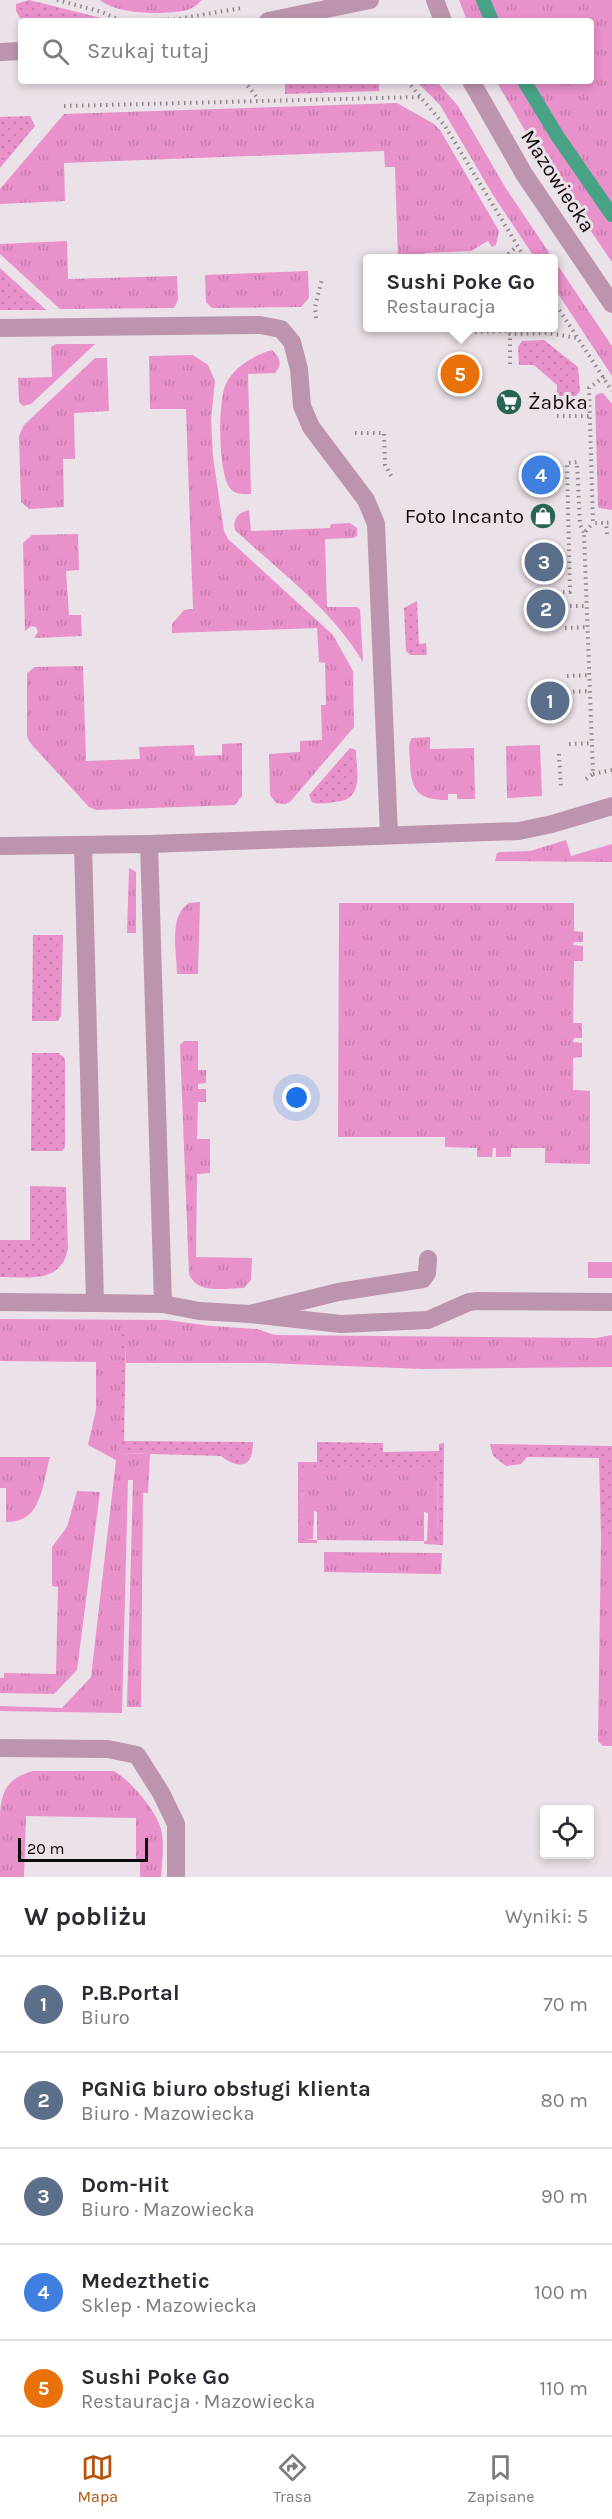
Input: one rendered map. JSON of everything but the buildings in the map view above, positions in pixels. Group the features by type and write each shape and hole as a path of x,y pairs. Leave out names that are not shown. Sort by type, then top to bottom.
{"street":[{"path":"283,18 370,0"},
{"path":"435,0 442,18"},
{"path":"0,52 18,51"},
{"name":"Mazowiecka","path":"473,84 524,174 612,304"},
{"path":"0,328 260,325 281,328 292,342 302,406 311,427 366,500 376,524 389,835"},
{"path":"0,846 149,844 519,831 552,825 612,806"},
{"path":"149,844 164,1304"},
{"path":"82,845 94,1303"},
{"path":"250,1314 338,1292 423,1279 427,1273 428,1259"},
{"path":"0,1302 164,1304 199,1311 341,1324 428,1320 469,1302 478,1301 612,1302"},
{"path":"0,1748 108,1749 137,1755 161,1793 176,1824 176,1877"}],"path":[{"path":"57,0 102,12 115,18"},
{"path":"165,18 194,16 252,6"},
{"path":"246,84 260,101"},
{"path":"409,84 445,126 523,254"},
{"path":"64,106 420,97"},
{"path":"509,254 518,246"},
{"path":"316,325 315,307 322,279"},
{"path":"558,307 612,391"},
{"path":"510,364 510,334 547,333 579,338"},
{"path":"584,533 593,523 589,388 604,377"},
{"path":"557,403 589,403"},
{"path":"557,416 589,416"},
{"path":"347,433 384,433 385,465 395,483"},
{"path":"563,592 570,592 567,463 577,462 580,525 584,533 593,774"},
{"path":"593,523 612,522"},
{"path":"606,523 607,534"},
{"path":"564,606 587,606"},
{"path":"565,628 588,627"},
{"path":"567,676 590,675"},
{"path":"567,692 590,691"},
{"path":"569,744 592,743"},
{"path":"559,754 561,795 569,789"},
{"path":"577,784 593,774 612,770"}],"green space":[{"path":"29,0 101,18 20,18 16,11 16,4"},
{"path":"100,0 202,0 187,10 155,13 118,9"},
{"path":"459,0 612,0 612,262 543,161 498,84 594,84 594,18 466,18"},
{"path":"285,84 380,84 379,91 285,94"},
{"path":"419,84 439,84 458,106 505,187 550,254 532,254 493,195 440,105"},
{"path":"397,103 434,124 440,130 499,231 496,245 492,247 488,241 471,251 398,254 395,167 385,167 384,151 64,163 65,201 0,204 0,189 64,114"},
{"path":"30,116 35,126 0,168 0,117"},
{"path":"67,241 68,279 177,276 178,300 174,308 60,309 0,254 0,244"},
{"path":"558,265 612,346 612,376 558,294"},
{"path":"0,268 46,310 0,310"},
{"path":"308,271 309,298 301,307 212,308 206,302 205,275"},
{"path":"544,340 578,367 580,391 576,396 557,396 557,385 534,365 519,365 518,347 522,341"},
{"path":"56,344 95,344 31,404 23,406 19,402 18,378 52,377 51,347"},
{"path":"272,350 280,361 275,373 248,374 251,494 239,494 230,488 226,480 221,454 221,408 225,386 238,368 258,355"},
{"path":"193,355 208,365 215,381 211,419 213,457 224,531 228,539 333,635 353,671 354,727 290,802 285,804 276,803 270,795 269,754 300,752 300,741 322,740 321,705 326,705 325,663 319,662 317,628 172,633 172,624 184,610 193,609 186,409 150,409 149,356"},
{"path":"95,358 107,358 109,411 74,413 75,459 63,459 64,507 29,509 21,502 19,436 24,425"},
{"path":"603,393 612,404 612,510 599,508 598,505 595,397"},
{"path":"249,510 251,531 330,528 331,524 350,523 357,528 357,536 353,538 325,539 327,607 357,607 360,609 363,662 336,624 235,530 237,517"},
{"path":"78,534 79,570 66,571 69,615 81,615 82,636 34,638 38,632 36,627 31,626 25,631 23,543 32,535"},
{"path":"417,601 419,644 426,643 427,655 410,655 406,651 404,608"},
{"path":"83,666 86,761 140,759 139,747 194,745 195,756 222,755 222,744 242,743 242,796 235,805 96,810 89,807 27,737 27,673 35,667"},
{"path":"430,737 430,749 474,748 475,799 457,799 457,794 448,794 448,800 438,800 423,796 418,792 412,780 410,744 412,738"},
{"path":"540,745 542,796 507,798 506,746"},
{"path":"350,748 356,750 357,776 357,784 351,796 335,802 320,804 312,802 309,795"},
{"path":"566,840 571,856 612,844 612,862 495,861 497,853 500,852 530,851"},
{"path":"129,868 136,872 136,933 127,933"},
{"path":"200,902 198,974 177,974 175,935 178,916 189,903"},
{"path":"339,903 574,903 574,931 583,932 583,942 574,942 573,945 583,946 583,961 574,961 573,1023 582,1023 582,1038 574,1038 573,1042 582,1043 582,1057 573,1058 573,1090 590,1091 590,1164 545,1163 545,1148 511,1148 511,1157 496,1157 496,1148 493,1148 492,1157 477,1157 477,1148 445,1147 445,1137 338,1137"},
{"path":"33,935 63,935 61,1016 58,1021 32,1021"},
{"path":"184,1041 198,1041 198,1070 206,1070 206,1083 198,1084 198,1089 206,1089 206,1102 198,1102 197,1139 210,1139 210,1173 197,1174 196,1257 252,1258 251,1280 244,1288 205,1288 193,1281 189,1274 180,1045"},
{"path":"32,1053 59,1053 65,1059 65,1147 62,1151 31,1151"},
{"path":"30,1186 66,1187 68,1248 65,1260 59,1268 42,1276 0,1277 0,1240 30,1240"},
{"path":"588,1262 612,1262 612,1278 588,1278"},
{"path":"0,1319 167,1320 257,1329 275,1335 596,1338 612,1335 612,1367 424,1369 265,1363 126,1363 126,1335 119,1453 150,1454 148,1493 143,1493 141,1707 127,1707 133,1480 128,1480 122,1713 0,1711 0,1706 62,1708 91,1677 116,1460 88,1445 96,1410 96,1362 0,1361"},
{"path":"121,1334 126,1335 124,1441 253,1442 248,1462 239,1465 221,1456 119,1453"},
{"path":"317,1442 383,1443 383,1452 439,1451 439,1444 444,1443 443,1545 424,1544 424,1541 437,1541 438,1467 303,1467 302,1539 317,1540 317,1543 298,1543 298,1462 317,1462"},
{"path":"490,1444 612,1446 612,1537 601,1537 599,1458 527,1457 521,1464 506,1466 493,1456"},
{"path":"0,1457 50,1457 42,1490 34,1509 18,1521 6,1522 6,1488 0,1488"},
{"path":"303,1467 438,1467 437,1541 427,1541 428,1513 424,1512 424,1541 317,1540 317,1512 314,1511 313,1539 302,1539"},
{"path":"77,1491 100,1492 77,1670 54,1694 0,1693 0,1678 4,1678 4,1673 56,1674 58,1587 52,1586 52,1547 67,1527"},
{"path":"601,1537 612,1537 612,1746 603,1746 598,1741"},
{"path":"324,1552 442,1553 441,1574 324,1572"},
{"path":"33,1771 114,1771 121,1776 144,1799 160,1826 163,1845 161,1877 140,1877 140,1861 136,1860 136,1818 26,1816 24,1877 0,1877 1,1809 4,1792 14,1780"}],"waterway":[{"path":"483,0 491,18"},
{"path":"526,84 558,137 612,215"}],"place":[{"name":"Sushi Poke Go","path":"460,374"},
{"name":"Żabka","path":"509,402"},
{"name":"Medezthetic","path":"541,475"},
{"name":"Foto Incanto","path":"543,516"},
{"name":"Dom-Hit","path":"544,562"},
{"name":"PGNiG biuro obsługi klienta","path":"546,609"},
{"name":"P.B.Portal","path":"550,701"}]}
